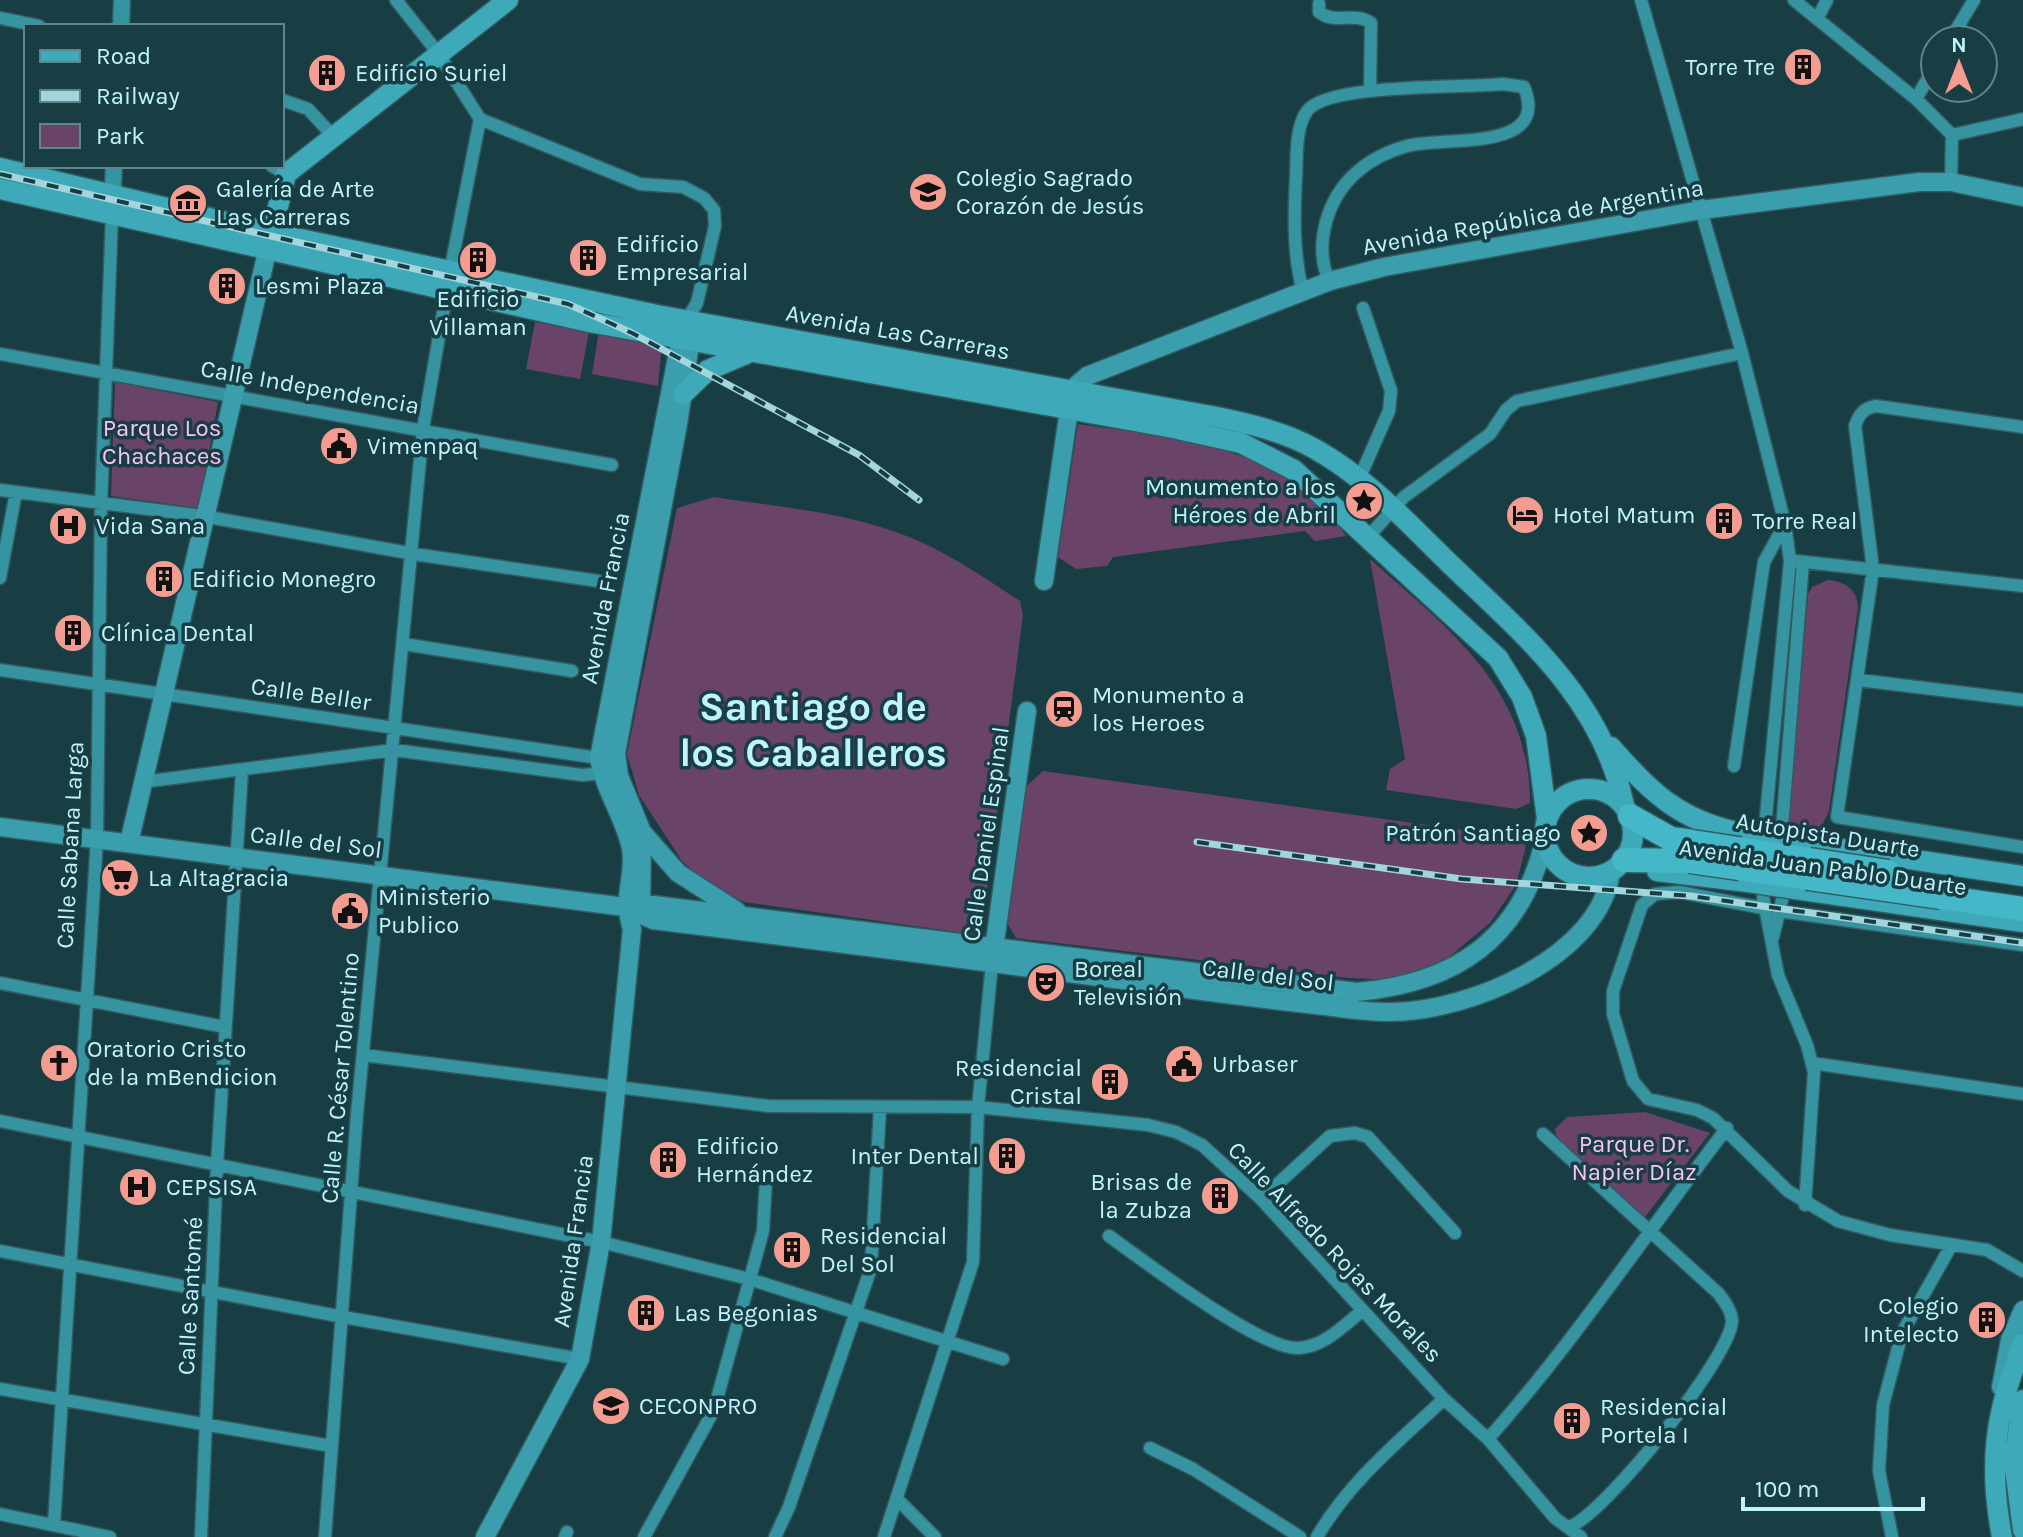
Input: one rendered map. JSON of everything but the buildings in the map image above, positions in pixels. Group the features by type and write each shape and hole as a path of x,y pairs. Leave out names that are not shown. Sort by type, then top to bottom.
{"highway":[{"name":"Autopista Duarte","path":"1627,810 1671,839 2023,893"},
{"name":"Autopista Duarte","path":"1617,866 1693,841 2023,909"}],"main road":[{"path":"284,167 333,136 508,0"},
{"name":"Avenida Las Carreras","path":"0,168 112,205"},
{"path":"129,843 161,696 186,602 203,516 270,242 279,170"},
{"name":"Avenida República de Argentina","path":"1071,399 1087,376 1330,281 1542,236 1701,210 1887,185 1951,182 2023,197"},
{"name":"Avenida Las Carreras","path":"0,189 112,205 687,331 1071,399 1211,435 1268,454 1306,480 1498,658 1511,676 1536,736 1546,828"},
{"name":"Avenida Las Carreras","path":"687,331 751,353 1260,427 1315,449 1394,508 1536,644 1581,700 1601,735 1627,810"},
{"name":"Avenida Francia","path":"485,1537 580,1359 601,1242 642,832 608,766 683,394 687,331"},
{"name":"Avenida Francia","path":"635,914 631,848 608,766 687,331"},
{"path":"683,394 708,370 751,353"},
{"path":"1044,581 1071,399"},
{"name":"Calle Daniel Espinal","path":"993,954 1027,711"},
{"path":"1601,735 1657,795 1693,841"},
{"path":"1588,789 1614,796 1627,810 1633,839 1617,866 1596,876 1572,873 1553,858 1546,828 1563,797 1588,789"},
{"name":"Calle del Sol","path":"0,827 381,874 635,914 993,954"},
{"name":"Calle del Sol","path":"1258,989 1357,992 1402,988 1437,976 1473,956 1502,928 1528,883 1546,828"},
{"name":"Avenida Juan Pablo Duarte","path":"1693,841 1758,831 1802,843 2023,876"},
{"path":"642,832 665,861 691,884 750,918"},
{"name":"Calle del Sol","path":"635,914 750,918 1258,989 1394,1012 1467,1000 1528,974 1554,956 1595,912 1608,892 1617,866"},
{"name":"Avenida Juan Pablo Duarte","path":"1617,866 1675,872 1758,896 1785,900 2023,922"},
{"path":"2002,1537 1993,1460 2007,1350 2023,1310"},
{"path":"1999,1411 2023,1344"},
{"path":"2022,1403 2014,1461 2023,1530"}],"street":[{"path":"121,24 122,0"},
{"path":"396,0 438,53 480,119 640,184 683,187 704,198 714,210 715,226 697,303 687,331"},
{"path":"1641,0 1742,353 1785,524 1790,561 1758,831"},
{"path":"1794,0 1916,99 1952,135 1951,182"},
{"path":"1818,17 1827,0"},
{"path":"1960,24 1974,0"},
{"path":"1319,4 1319,12 1330,19 1363,17 1371,23 1370,91"},
{"path":"0,18 29,24"},
{"path":"1303,292 1294,227 1301,124 1305,114 1319,100 1370,91 1513,84 1524,87 1529,109 1526,121 1517,129 1493,137 1408,146 1384,154 1350,177 1338,190 1324,230 1322,252 1330,281"},
{"path":"1916,99 1919,94"},
{"path":"284,101 308,109 333,136"},
{"name":"Calle R. César Tolentino","path":"325,1537 363,1055 414,554 423,429 480,119"},
{"path":"1952,135 2023,119"},
{"name":"Calle Sabana Larga","path":"54,1525 97,839 101,505 114,168"},
{"path":"1359,479 1389,411 1391,391 1363,308"},
{"path":"1369,536 1394,508 1490,434 1506,410 1517,401 1742,353"},
{"name":"Calle Independencia","path":"0,354 612,465"},
{"path":"2023,427 1876,406 1863,410 1855,426 1873,569 1837,817 2023,847"},
{"path":"0,490 203,516 414,554 598,581"},
{"path":"0,578 16,492"},
{"path":"1734,766 1764,562 1785,524"},
{"path":"1790,561 2023,586"},
{"path":"1782,828 1803,562"},
{"path":"404,644 572,671"},
{"name":"Calle Beller","path":"0,670 396,728 608,766"},
{"path":"1859,680 2023,700"},
{"path":"142,782 394,750 582,775 608,766"},
{"name":"Calle Santomé","path":"201,1537 217,1165 242,770"},
{"path":"1805,1205 1812,1063 1784,993 1758,896 1664,893 1648,898 1642,905 1613,991 1618,1037 1633,1081 1648,1099 1697,1110 1727,1128 1805,1205 1838,1221 1951,1246 1987,1250 2023,1271"},
{"path":"1772,940 1785,900 2023,945"},
{"path":"884,1537 973,1262 978,1107 993,954"},
{"path":"0,983 225,1027"},
{"name":"Calle Alfredo Rojas Morales","path":"363,1055 768,1106 978,1107 1162,1127 1202,1145 1261,1199 1444,1399 1488,1439 1555,1518 1581,1537"},
{"path":"1812,1063 2023,1094"},
{"path":"775,1537 789,1507 871,1268 880,1108"},
{"path":"0,1121 601,1242 749,1279 1003,1359"},
{"path":"1488,1439 1550,1369 1647,1232 1727,1128"},
{"path":"1261,1199 1330,1136 1355,1133 1368,1137 1455,1233"},
{"path":"1543,1134 1647,1232 1718,1293 1728,1305 1732,1321 1728,1335 1661,1435 1605,1503 1579,1524 1569,1527"},
{"path":"644,1537 714,1410 763,1231 766,1179"},
{"path":"1109,1236 1190,1292 1282,1347 1302,1348 1326,1340 1362,1311"},
{"path":"1892,1537 1879,1471 1883,1405 1902,1333 1951,1246"},
{"path":"0,1251 580,1359"},
{"path":"0,1389 331,1446"},
{"path":"1317,1537 1333,1509 1380,1458 1444,1399"},
{"path":"1150,1448 1193,1469 1300,1537"},
{"path":"898,1500 935,1537"},
{"path":"0,1514 110,1537"}],"green space":[{"path":"535,322 589,332 580,379 526,369"},
{"path":"599,331 662,343 658,386 592,374"},
{"name":"Parque Los Chachaces","path":"115,382 218,402 199,508 111,496"},
{"path":"1078,424 1190,442 1261,464 1293,482 1322,505 1346,536 1315,541 1305,531 1113,557 1107,566 1076,569 1058,557"},
{"path":"714,497 825,514 890,530 941,552 1020,601 1023,615 983,922 971,934 744,902 708,885 682,861 639,795 627,754 677,508"},
{"path":"1370,559 1455,637 1500,694 1516,726 1526,762 1530,803 1516,809 1386,790 1390,769 1405,759"},
{"path":"1828,580 1849,588 1855,595 1858,607 1829,811 1819,832 1787,827 1808,594 1812,587"},
{"path":"1043,771 1512,837 1526,846 1516,885 1490,923 1443,962 1396,980 1349,978 1016,938 1007,923 1026,787"},
{"name":"Parque Dr. Napier Díaz","path":"1645,1112 1710,1133 1641,1222 1561,1157 1555,1129 1567,1117"}],"railway":[{"path":"0,174 568,304 632,333 859,455 919,500"},
{"path":"1197,842 1462,879 1691,896 2023,943"}],"place":[{"name":"Torre Tre","path":"1803,67"},
{"name":"Edificio Suriel","path":"327,73"},
{"name":"Colegio Sagrado Corazón de Jesús","path":"928,192"},
{"name":"Galería de Arte Las Carreras","path":"188,203"},
{"name":"Edificio Empresarial","path":"588,258"},
{"name":"Edificio Villaman","path":"478,260"},
{"name":"Lesmi Plaza","path":"227,286"},
{"name":"Vimenpaq","path":"339,446"},
{"name":"Monumento a los Héroes de Abril","path":"1364,501"},
{"name":"Hotel Matum","path":"1525,515"},
{"name":"Torre Real","path":"1724,521"},
{"name":"Vida Sana","path":"68,526"},
{"name":"Edificio Monegro","path":"164,579"},
{"name":"Clínica Dental","path":"73,633"},
{"name":"Monumento a los Heroes","path":"1064,709"},
{"name":"Patrón Santiago","path":"1589,833"},
{"name":"La Altagracia","path":"120,878"},
{"name":"Ministerio Publico","path":"350,911"},
{"name":"Boreal Televisión","path":"1046,983"},
{"name":"Oratorio Cristo de la mBendicion","path":"59,1063"},
{"name":"Urbaser","path":"1184,1064"},
{"name":"Residencial Cristal","path":"1110,1082"},
{"name":"Inter Dental","path":"1007,1156"},
{"name":"Edificio Hernández","path":"668,1160"},
{"name":"CEPSISA","path":"138,1187"},
{"name":"Brisas de la Zubza","path":"1220,1196"},
{"name":"Residencial Del Sol","path":"792,1250"},
{"name":"Las Begonias","path":"646,1313"},
{"name":"Colegio Intelecto","path":"1987,1320"},
{"name":"CECONPRO","path":"611,1406"},
{"name":"Residencial Portela I","path":"1572,1421"}],"district":[{"name":"Santiago de los Caballeros","path":"813,729"}]}
